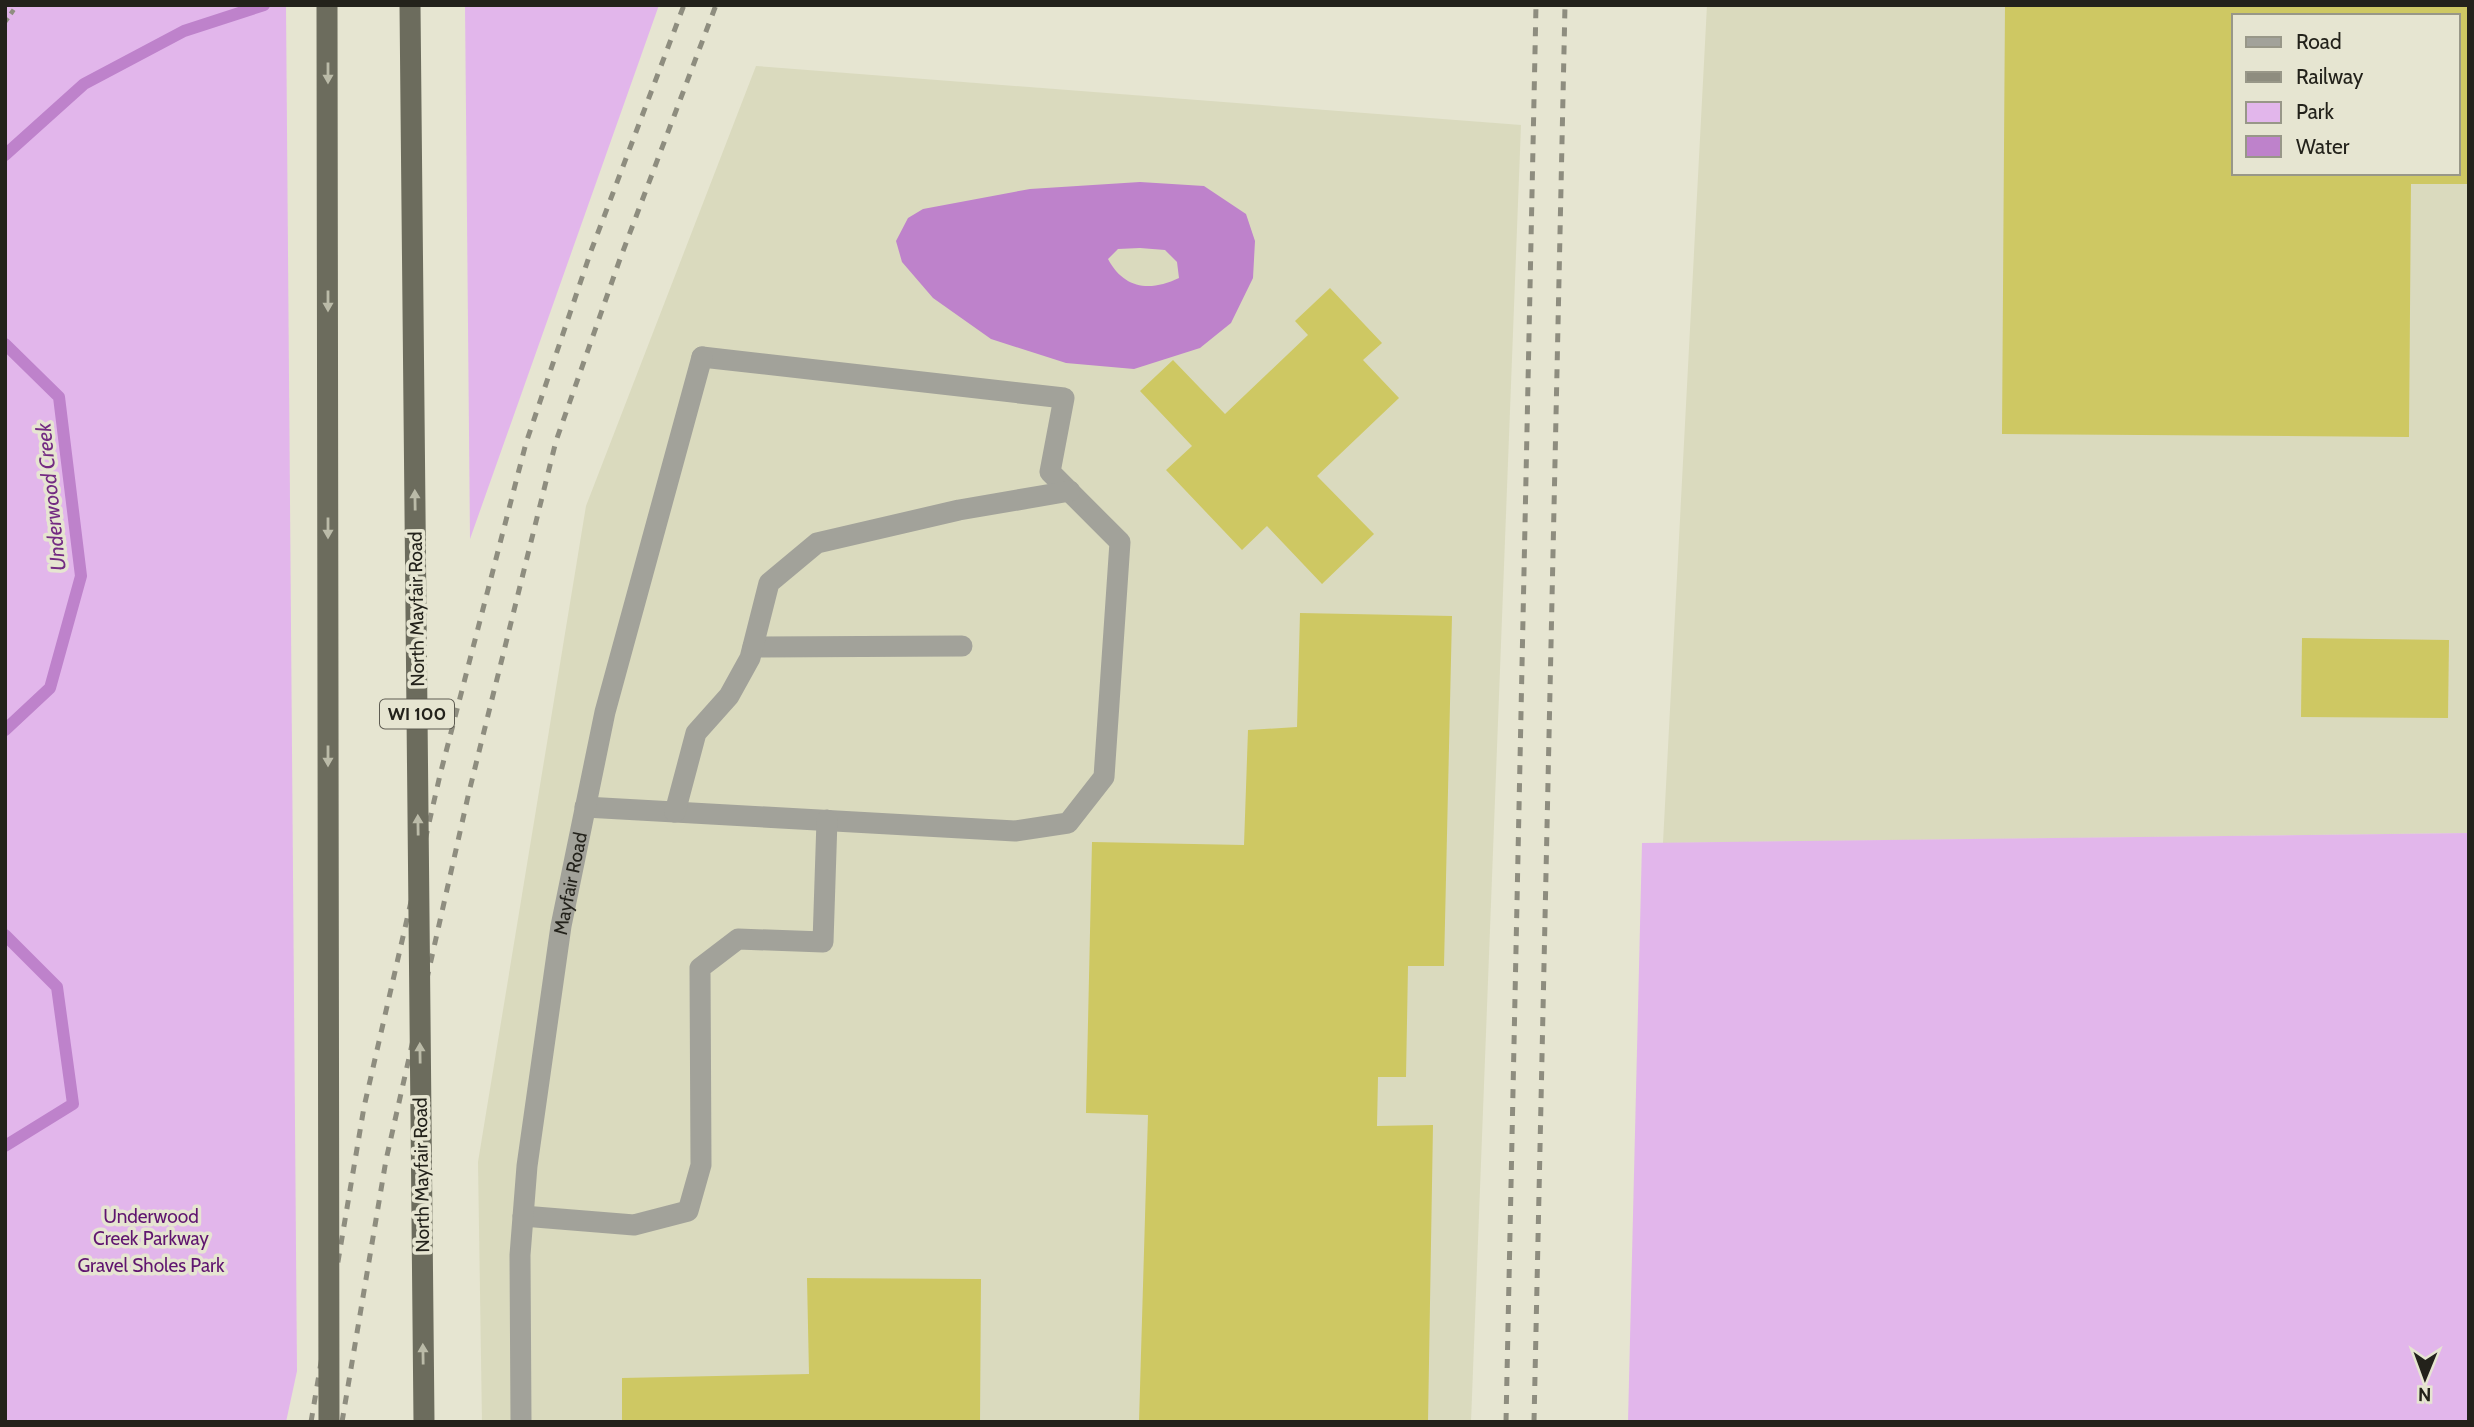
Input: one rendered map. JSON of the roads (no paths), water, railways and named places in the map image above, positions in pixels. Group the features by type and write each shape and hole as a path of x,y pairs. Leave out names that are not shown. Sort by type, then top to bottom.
{"main road":[{"path":"327,5 329,1422"},
{"name":"North Mayfair Road","path":"410,5 424,1422"}],"street":[{"name":"Mayfair Road","path":"521,1422 520,1255 523,1216 559,939 605,712 702,357 1064,398 1051,472 1070,491"},
{"path":"585,807 1015,831 1068,823 1104,777 1120,542 1070,491 959,510 817,543 769,583 750,658 729,696 696,733 675,812"},
{"path":"753,647 962,646"},
{"path":"523,1216 634,1225 688,1212 701,1165 700,968 738,939 823,942 827,820"}],"water":[{"path":"1140,182 1204,186 1246,214 1255,241 1253,278 1231,323 1200,348 1134,369 1066,363 991,339 933,298 902,262 896,241 908,218 923,209 1030,189","holes":["1118,249 1165,250 1177,262 1179,278 1158,285 1130,282 1114,269 1108,259"]}],"waterway":[{"name":"Underwood Creek","path":"5,155 84,84 184,31 264,5"},
{"name":"Underwood Creek","path":"5,344 59,397 81,576 50,688 5,730"},
{"name":"Underwood Creek","path":"5,935 57,987 73,1104 5,1146"}],"railway":[{"path":"311,1422 364,1107 440,775 526,443 591,251 684,5"},
{"path":"342,1422 386,1160 469,792 556,441 620,259 716,5"},
{"path":"1506,1422 1536,5"},
{"path":"1534,1422 1565,5"}],"park label":[{"name":"Underwood Creek Parkway","path":"151,1227"},
{"name":"Gravel Sholes Park","path":"151,1265"}]}
